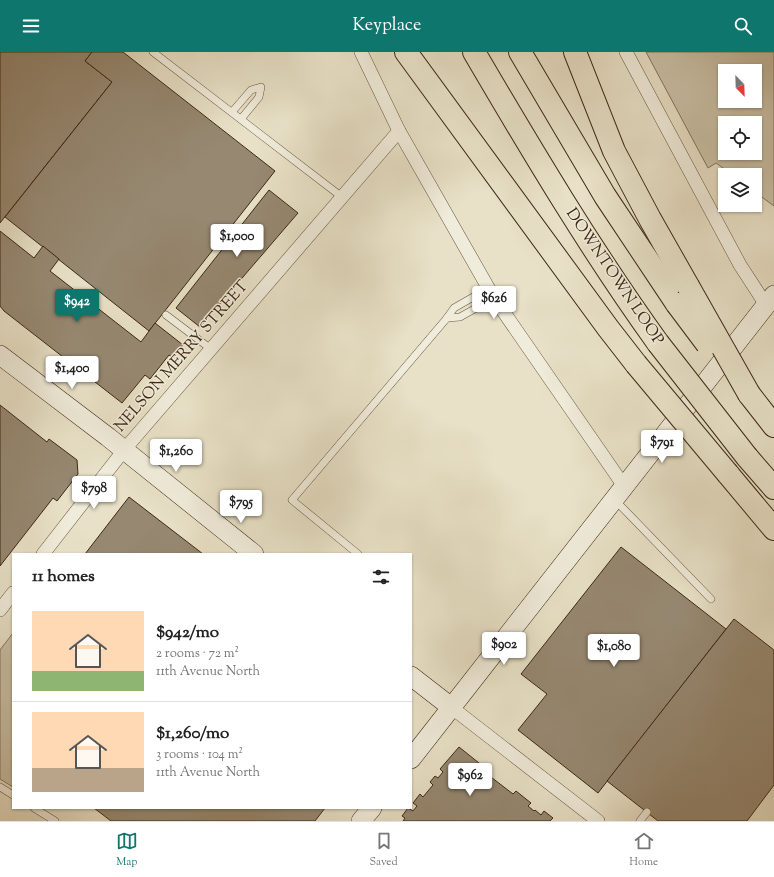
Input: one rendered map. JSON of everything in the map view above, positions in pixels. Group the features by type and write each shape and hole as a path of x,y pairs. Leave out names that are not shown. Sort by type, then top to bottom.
{"highway":[{"path":"406,52 636,364 774,529"},
{"name":"DOWNTOWN LOOP","path":"474,52 530,149 612,278 658,343 747,457 774,488"},
{"path":"520,52 604,196 682,295 749,394 774,426"},
{"path":"575,52 614,151 650,219 682,295"}],"street":[{"path":"360,52 399,131 492,293 619,493"},
{"path":"412,758 619,493 771,304 740,265 626,52"},
{"name":"NELSON MERRY STREET","path":"44,553 124,450 399,131"},
{"path":"0,355 124,450 253,553"},
{"path":"0,610 12,594"},
{"path":"412,677 598,821"},
{"path":"361,821 371,809"}],"lane":[{"path":"153,52 342,197"},
{"path":"232,112 251,90 261,87 259,97 241,119"},
{"path":"357,553 292,500 454,308 492,293"},
{"path":"447,318 460,317 492,293"},
{"path":"166,315 211,350"},
{"path":"619,493 711,598"},
{"path":"0,787 12,794"},
{"path":"36,809 55,821"},
{"path":"640,821 647,812"}],"shaded area":[{"path":"646,52 774,52 774,206 762,197 762,168 723,168 716,163 708,168"},
{"path":"12,634 12,786 0,779 0,650"}],"building":[{"path":"0,52 92,52 85,61 112,82 0,223"},
{"path":"92,52 123,52 275,171 149,331 5,217 112,82 85,61"},
{"path":"269,190 298,213 200,327 176,308"},
{"path":"0,231 34,258 43,246 59,259 50,271 141,342 155,323 183,345 173,358 169,355 150,379 145,375 122,403 4,311 0,306"},
{"path":"0,405 47,442 49,439 77,460 78,474 57,501 53,498 0,566"},
{"path":"129,497 202,553 86,553"},
{"path":"621,547 726,629 598,793 518,730 547,694 521,674"},
{"path":"734,619 774,650 774,785 747,821 658,821 607,781"},
{"path":"459,747 489,771 487,774 513,794 516,791 531,803 528,806 534,811 535,810 541,815 544,811 553,818 550,821 403,821 405,818 402,816 407,809 413,811 417,806 413,803 420,794 423,797 433,785 430,782 435,776 438,778 443,772 440,769"},
{"path":"95,809 324,809 315,821 111,821"}]}
